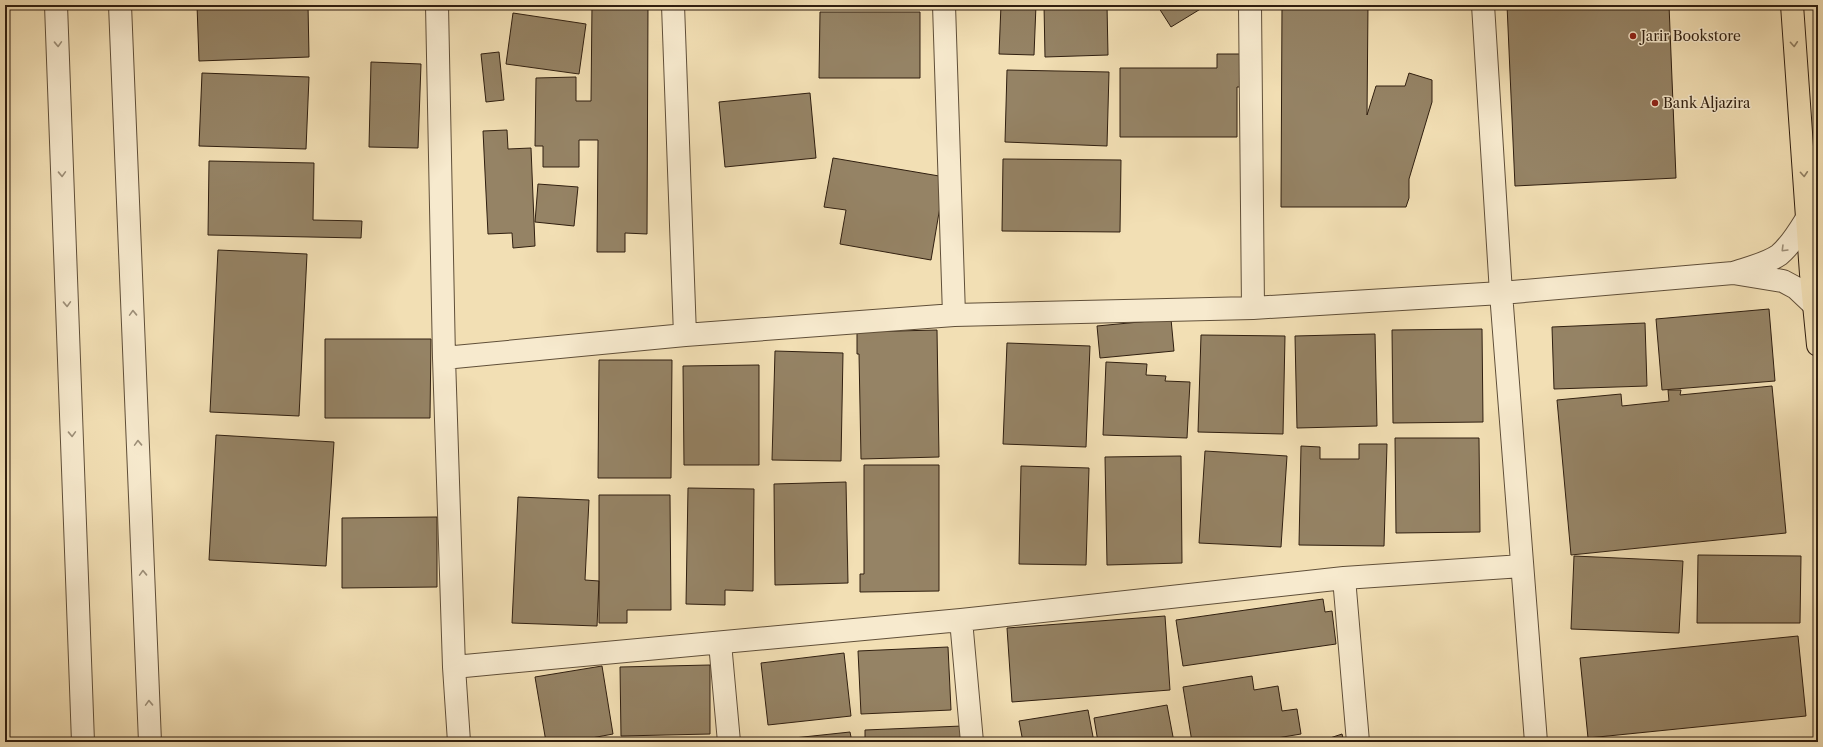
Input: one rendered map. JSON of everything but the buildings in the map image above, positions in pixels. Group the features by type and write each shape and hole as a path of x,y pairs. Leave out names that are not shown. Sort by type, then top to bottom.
{"main road":[{"path":"1792,5 1807,218 1818,345"}],"street":[{"path":"56,5 83,742"},
{"path":"120,5 150,742"},
{"path":"436,5 444,358 454,667 459,742"},
{"path":"673,5 685,335"},
{"path":"944,5 954,316"},
{"path":"1250,5 1253,308"},
{"path":"1483,5 1501,293 1536,742"},
{"path":"444,358 685,335 954,316 1253,308 1501,293 1733,273 1763,263 1778,255 1791,243 1807,218"},
{"path":"1733,273 1783,282 1796,288 1814,304"},
{"path":"454,667 961,620 1344,578 1522,566"},
{"path":"1344,578 1358,742"},
{"path":"961,620 972,742"},
{"path":"720,643 729,742"}],"place":[{"name":"Jarir Bookstore","path":"1633,36"},
{"name":"Bank Aljazira","path":"1655,103"}]}
